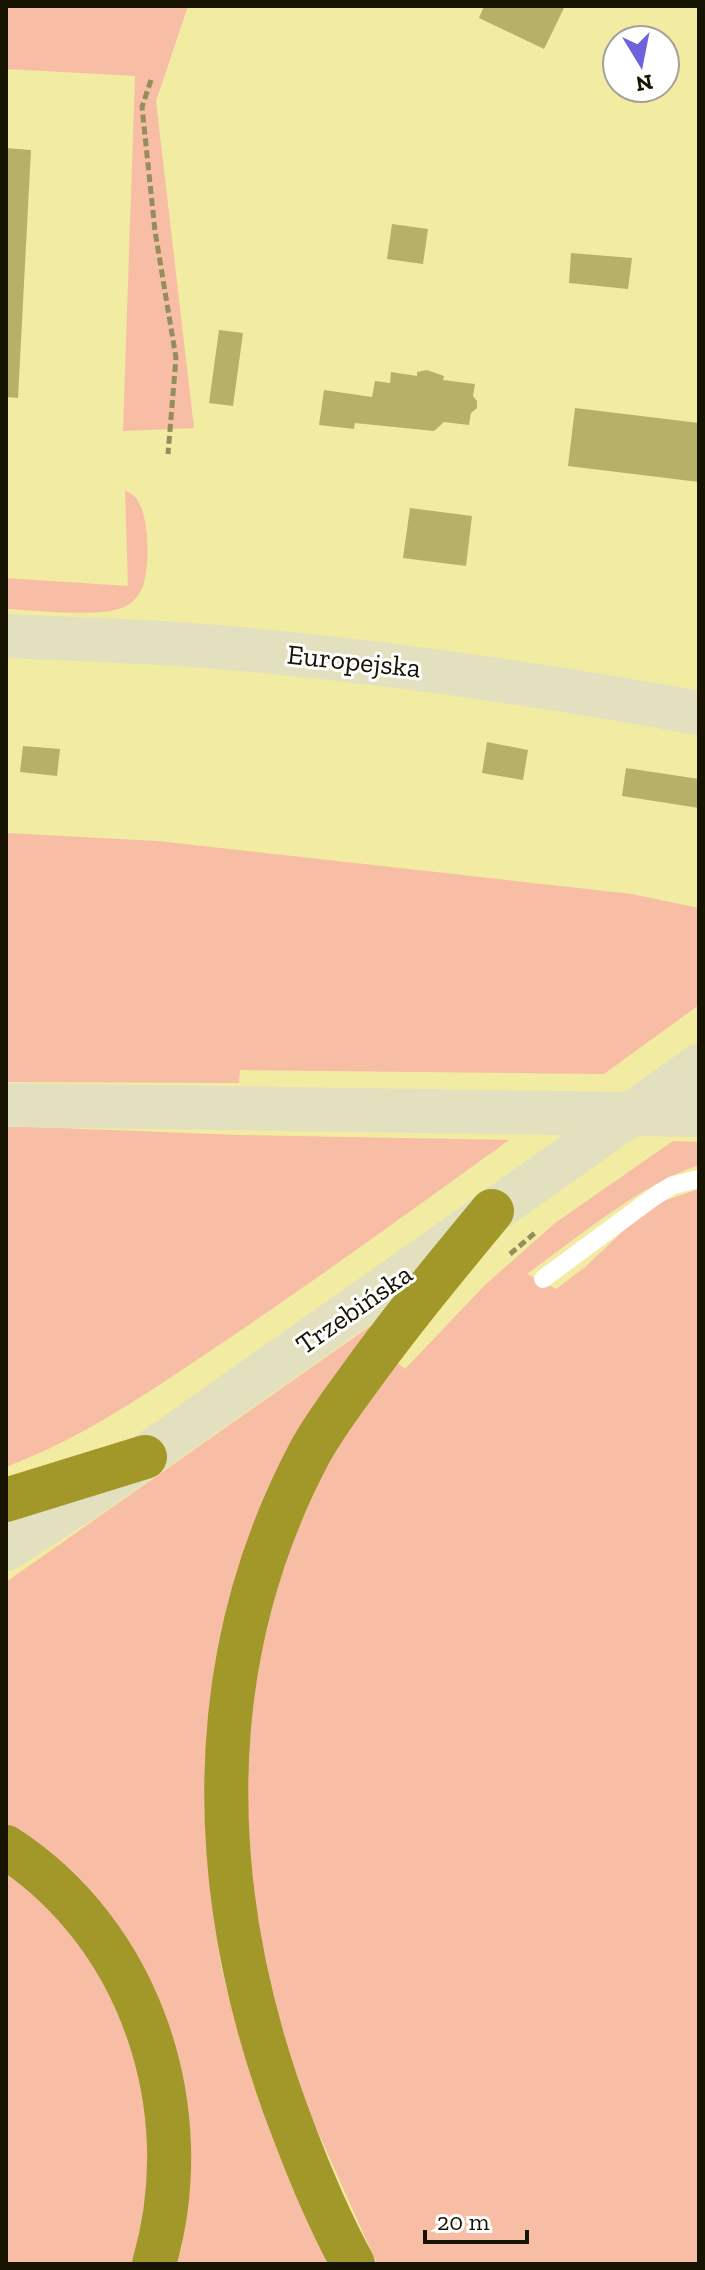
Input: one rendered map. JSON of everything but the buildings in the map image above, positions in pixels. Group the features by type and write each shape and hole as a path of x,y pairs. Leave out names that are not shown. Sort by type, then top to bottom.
{"highway":[{"path":"353,2264 297,2140 270,2069 250,1999 229,1874 226,1790 230,1705 244,1626 261,1565 284,1505 312,1449 383,1346 492,1211"},
{"path":"6,1500 145,1457"},
{"path":"6,1847 48,1880 100,1937 123,1972 150,2033 167,2115 170,2167 154,2264"}],"main road":[{"name":"Europejska","path":"6,636 214,647 351,660 509,680 699,713"},
{"name":"Trzebińska","path":"6,1549 145,1457 699,1066"},
{"path":"6,1105 699,1115"}],"lane":[{"path":"543,1279 655,1196 673,1185 699,1179"}],"path":[{"path":"151,80 142,107 155,231 176,358 168,454"},
{"path":"504,1260 540,1228"}],"shaded area":[{"path":"6,6 188,6 156,101 194,428 123,431 135,76 6,69"},
{"path":"125,491 134,496 140,505 147,533 145,576 142,589 133,601 104,612 6,609 6,578 128,586"},
{"path":"6,833 158,841 632,894 699,908 699,1005 604,1074 240,1070 239,1083 6,1082"},
{"path":"6,1126 239,1135 509,1140 327,1271 166,1381 89,1428 6,1467"},
{"path":"673,1141 699,1142 699,1165 632,1198 527,1274 556,1289 584,1268 636,1219 666,1200 699,1189 699,2264 377,2264 305,2103 280,2032 262,1959 246,1834 249,1704 281,1567 329,1460 395,1361 405,1369 485,1285 555,1223"},
{"path":"386,1315 328,1389 207,1838 222,1970 242,2046 270,2121 336,2264 176,2264 182,2246 189,2187 176,2060 6,1828 6,1582"},
{"path":"6,1869 61,1919 89,1952 104,1975 128,2032 145,2096 151,2158 149,2196 133,2264 6,2264"}]}
